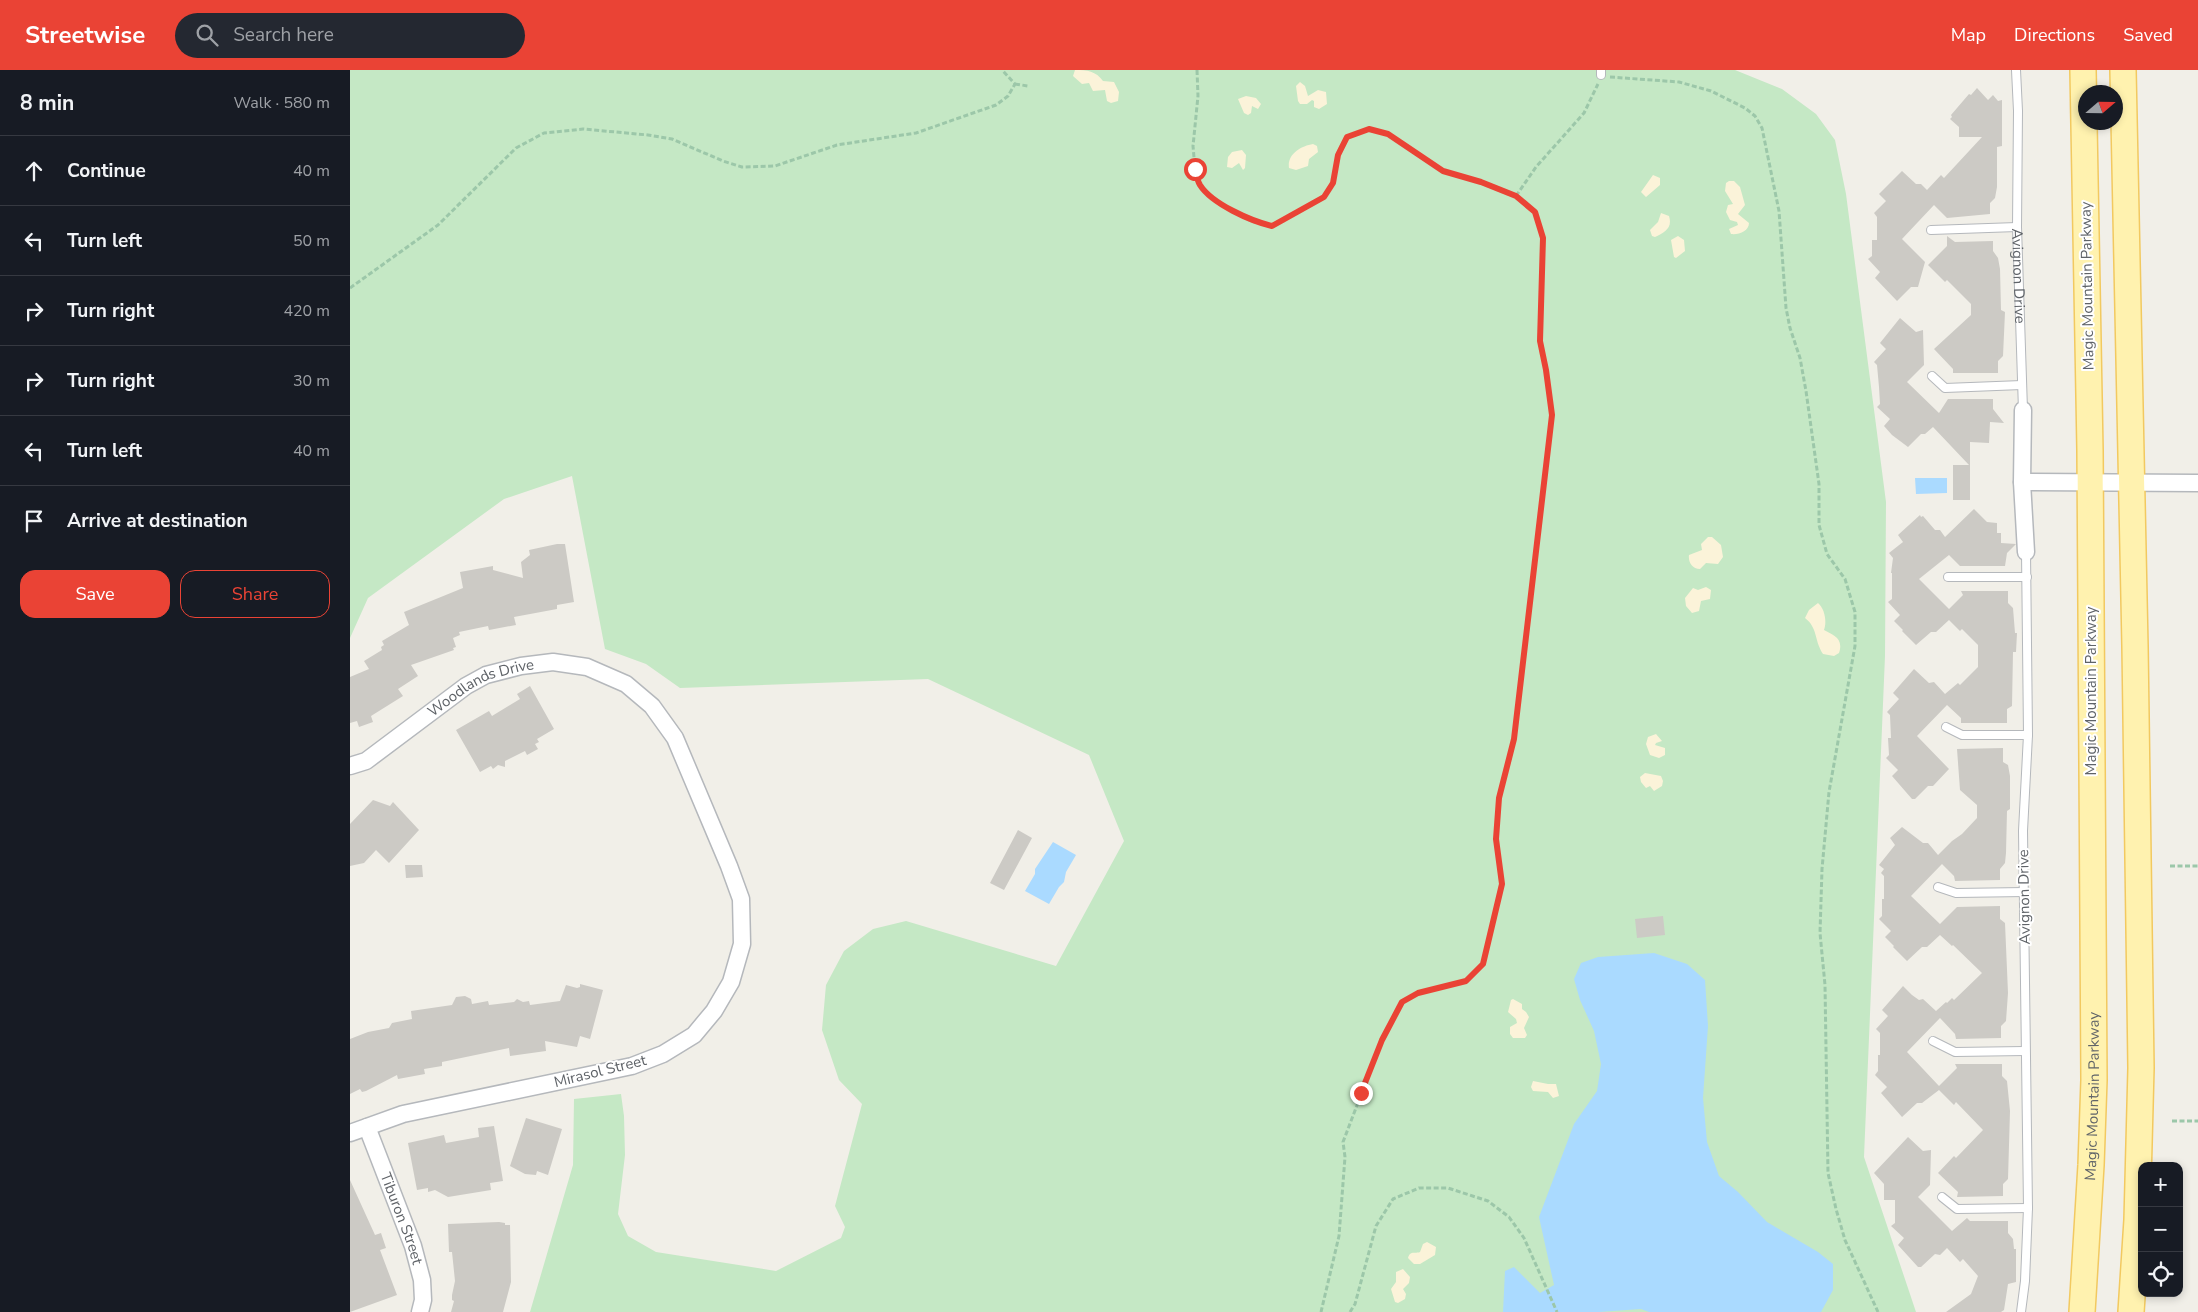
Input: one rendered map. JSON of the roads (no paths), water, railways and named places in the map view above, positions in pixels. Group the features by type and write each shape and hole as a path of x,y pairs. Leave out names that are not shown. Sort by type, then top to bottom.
{"main road":[{"name":"Magic Mountain Parkway","path":"2082,1312 2094,1080 2090,482 2083,70"},
{"path":"2123,70 2132,483 2141,1068 2137,1220 2131,1312"}],"street":[{"name":"Avignon Drive","path":"2023,410 2022,482 2026,552"},
{"path":"2022,482 2198,483"},
{"name":"Woodlands Drive","path":"350,766 366,761 466,686 486,675 522,666 553,662 587,667 626,684"},
{"name":"Mirasol Street","path":"350,1133 403,1114 632,1066 663,1054 694,1035 714,1012 731,982 742,944 740,899 729,866 675,738 652,706 626,684"},
{"name":"Tiburon Street","path":"367,1127 413,1246 422,1280 420,1312"}],"lane":[{"name":"Avignon Drive","path":"2016,70 2018,111 2017,227 2023,410"},
{"path":"1931,230 2017,227"},
{"path":"1932,376 1946,388 2022,385"},
{"name":"Avignon Drive","path":"2021,1312 2025,1281 2028,1208 2023,831 2028,735 2026,552"},
{"path":"1948,577 2027,577"},
{"path":"1946,727 1962,735 2028,735"},
{"path":"1938,887 1956,893 2025,892"},
{"path":"1933,1041 1955,1052 2026,1051"},
{"path":"1942,1197 1957,1209 2028,1208"}],"water":[{"path":"1915,478 1947,478 1947,493 1916,494"},
{"path":"1053,842 1076,855 1066,872 1064,882 1049,904 1025,891 1035,874 1035,869"},
{"path":"1654,953 1687,964 1705,980 1708,1026 1703,1098 1707,1142 1719,1176 1738,1192 1767,1222 1818,1252 1833,1264 1833,1290 1821,1312 1649,1312 1641,1309 1599,1312 1503,1312 1505,1271 1514,1267 1540,1293 1554,1285 1539,1217 1574,1124 1597,1091 1601,1064 1594,1031 1580,1000 1574,979 1581,963 1598,957"}]}
